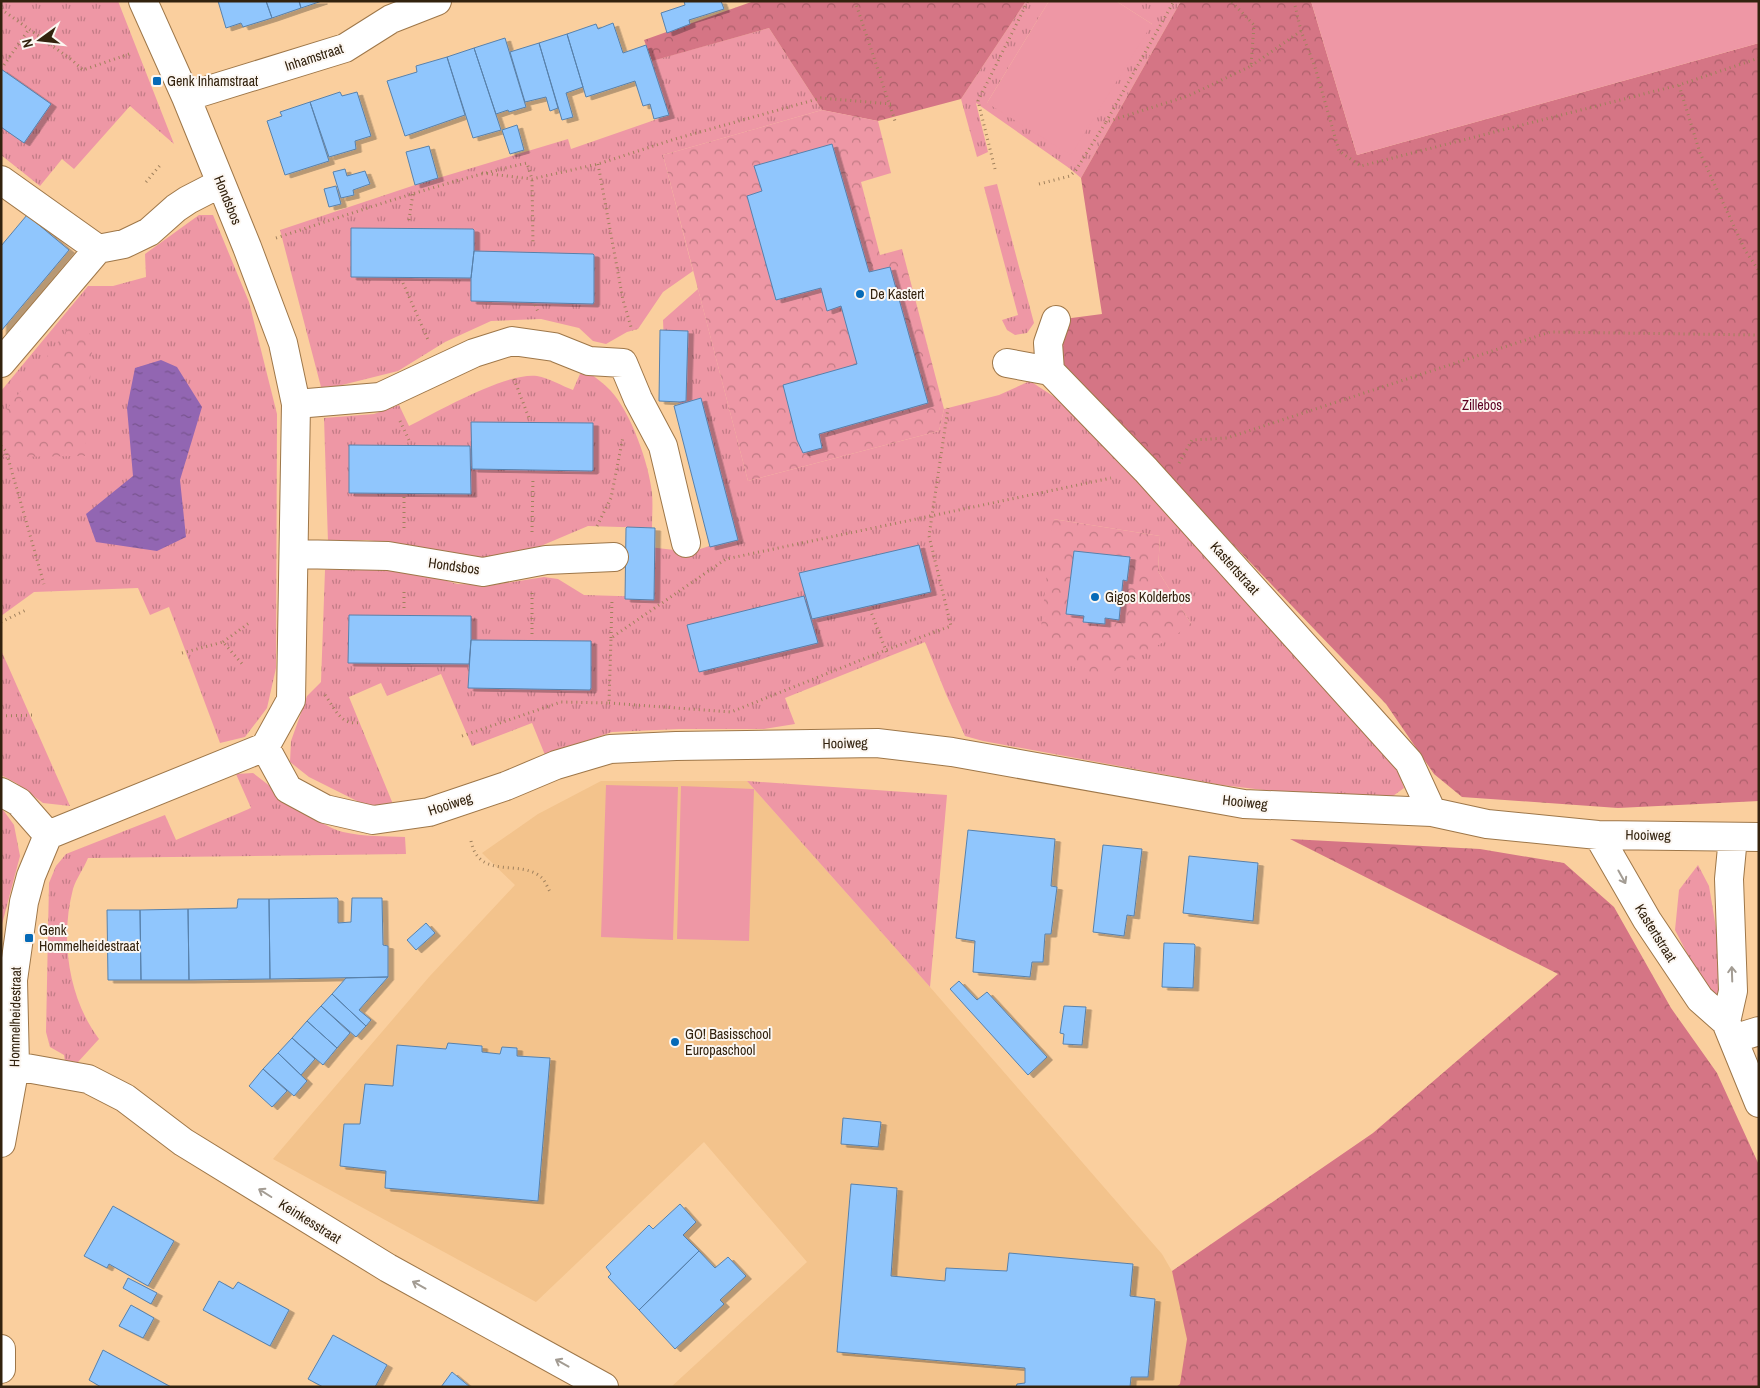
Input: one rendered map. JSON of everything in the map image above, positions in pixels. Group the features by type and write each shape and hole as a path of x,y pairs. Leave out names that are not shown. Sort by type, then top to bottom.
{"street":[{"name":"Hondsbos","path":"144,1 221,183 283,343 296,404 291,700 265,747"},
{"name":"Inhamstraat","path":"186,97 345,48 390,19 437,1"},
{"path":"1,363 117,253 149,232 176,208 221,183"},
{"path":"5,190 117,253"},
{"path":"1007,363 1050,371 1048,342 1056,320"},
{"path":"296,404 380,397 474,353 512,341 554,346 589,361 623,363 638,399 663,446 686,542"},
{"name":"Kastertstraat","path":"1050,371 1155,480 1409,762 1432,812"},
{"name":"Hondsbos","path":"294,554 388,556 483,572 546,560 614,557"},
{"name":"Hooiweg","path":"265,747 288,789 325,809 373,820 428,812 506,786 556,765 610,749 676,746 877,743 952,752 1244,804 1432,812 1487,824 1598,835 1746,837"},
{"path":"1,792 19,802 48,835 265,747"},
{"name":"Hommelheidestraat","path":"1,1143 15,1066 13,980 24,902 30,876 48,835"},
{"name":"Kastertstraat","path":"1598,835 1647,920 1694,992 1700,1000 1740,1031 1759,1103"},
{"path":"1740,1031 1733,991 1729,879 1746,837"},
{"name":"Keinkesstraat","path":"15,1066 88,1079 125,1098 183,1142 388,1268 604,1387"},
{"path":"1,1349 1,1369"}],"path":[{"path":"855,1 891,104 896,124"},
{"path":"995,169 978,102 1028,1"},
{"path":"1039,184 1070,176 1076,170 1106,122 1174,1"},
{"path":"1231,1 1254,25 1251,66"},
{"path":"1294,1 1301,31 1315,67 1340,151 1361,166 1679,85 1759,58"},
{"path":"1,9 83,70 140,51"},
{"path":"4,65 29,29"},
{"path":"1106,122 1188,96 1251,66 1301,31"},
{"path":"1679,85 1700,153 1745,250 1759,271"},
{"path":"482,173 532,179 598,164 820,98 891,104"},
{"path":"146,182 162,163"},
{"path":"268,241 413,193 482,173 527,163 532,179 533,245"},
{"path":"598,164 623,300 631,327"},
{"path":"409,220 413,193"},
{"path":"403,283 432,349"},
{"path":"535,305 540,317"},
{"path":"611,638 726,559 932,515 1155,480 1192,440 1227,438 1550,332 1759,335"},
{"path":"514,379 529,418"},
{"path":"462,736 561,702 609,703 731,712 951,626 929,536 948,408"},
{"path":"398,417 409,440"},
{"path":"597,526 611,498 624,433"},
{"path":"1,446 6,451 44,584"},
{"path":"532,539 533,477"},
{"path":"404,497 404,532"},
{"path":"532,584 532,635"},
{"path":"609,703 612,599"},
{"path":"1,622 26,610"},
{"path":"870,610 888,656"},
{"path":"182,653 223,642 249,623"},
{"path":"223,642 244,666"},
{"path":"324,695 343,720 353,724 362,722"},
{"path":"1,716 35,715"},
{"path":"472,841 473,848 480,858 491,866 525,870 542,878 550,892"}],"shaded area":[{"name":"GO! Basisschool Europaschool","path":"601,781 747,781 930,987 1162,1254 1239,1387 671,1387 807,1262 704,1142 536,1302 273,1159 429,977 515,885 482,853 538,814"}],"green space":[{"path":"1,1 118,1 174,144 130,106 74,169 62,159 40,186 1,155"},
{"path":"754,1 1026,1 961,99 878,121 822,110 769,28 652,61 644,40"},
{"path":"1026,1 1049,1 987,103 1152,24 1116,1 1181,1 1081,178 976,103 988,152 977,157 961,99"},
{"path":"1049,1 1116,1 1152,24 1071,155 987,103"},
{"name":"Zillebos","path":"1181,1 1311,1 1357,155 1759,43 1759,801 1618,808 1462,797 1434,774 1386,704 1061,365 1056,346 1064,319 1102,314 1081,178"},
{"path":"1311,1 1759,1 1759,43 1357,155"},
{"path":"769,28 822,110 663,155 693,271 663,292 638,329 627,332 606,344 593,341 579,328 541,319 491,321 445,342 398,371 338,386 321,387 280,230 415,185 568,139 571,149 669,115 651,61"},
{"path":"822,110 878,121 891,173 861,182 880,255 902,249 944,409 939,431 748,481 663,155"},
{"path":"997,184 1034,323 1027,333 1015,335 1007,330 1002,320 1018,315 984,187"},
{"path":"199,215 213,215 249,302 277,414 276,668 267,708 245,737 220,743 169,607 150,615 138,588 34,592 1,616 1,391 88,286 113,286 146,277 145,254"},
{"path":"698,289 748,481 939,431 944,409 999,395 1030,381 1076,411 1366,725 1398,771 1404,788 1393,796 1315,796 1222,785 983,741 965,736 925,642 785,698 795,724 764,729 679,729 612,732 545,755 532,723 472,746 441,674 387,696 381,683 349,697 395,809 363,804 309,777 290,762 291,741 307,696 321,682 325,570 405,568 457,584 493,585 544,577 558,579 584,595 652,597 649,547 691,552 734,538 695,415 666,393 663,320","holes":["1053,519 1160,536 1158,571 1192,625"]},
{"path":"71,325 93,335 85,456 1,457 1,417"},
{"path":"589,373 610,390 618,400 638,439 650,481 652,528 588,526 522,554 483,563 405,545 367,540 328,542 324,418 374,414 399,405 409,426 473,394 508,380 524,376 537,376 573,390 580,374"},
{"path":"1053,519 1160,536 1158,571 1192,625 1093,684 1040,636"},
{"path":"1,650 70,806 43,803 16,783 1,775"},
{"path":"253,773 309,815 332,828 359,835 405,837 406,854 88,858 73,889 67,927 67,947 74,986 80,1005 88,1023 99,1039 78,1062 65,1061 64,1055 50,1047 46,1032 49,883 56,866 66,854 165,815 176,840 251,808 236,774"},
{"path":"747,781 947,795 930,987"},
{"path":"606,785 678,787 673,940 601,937"},
{"path":"681,786 754,789 749,941 677,939"},
{"path":"1,807 14,825 20,856 1,928"},
{"path":"1290,839 1480,849 1564,863 1614,907 1671,1008 1717,1073 1759,1165 1759,1387 1176,1387 1180,1384 1187,1339 1172,1271 1373,1133 1558,974"},
{"path":"1698,865 1709,886 1726,988 1719,1000 1709,996 1675,930 1679,890"}],"water":[{"path":"161,360 177,367 202,407 180,480 186,537 157,551 96,542 86,514 133,476 127,408 135,368"}],"building":[{"path":"218,1 266,1 272,18 243,27 241,23 226,28"},
{"path":"266,1 299,1 301,8 272,18"},
{"path":"299,1 322,1 301,8"},
{"path":"684,1 721,1 724,9 689,20 690,24 667,33 661,13 685,5"},
{"path":"613,23 623,53 646,45 669,115 654,119 650,104 643,106 635,81 586,97 567,34 596,24 598,29"},
{"path":"567,34 583,87 566,93 573,117 562,120 539,43"},
{"path":"505,38 526,107 496,114 474,48"},
{"path":"539,43 558,108 550,111 546,97 525,102 510,52"},
{"path":"474,48 501,130 473,138 447,57"},
{"path":"447,57 465,115 405,136 387,81 417,72 416,66"},
{"path":"1,69 51,104 24,143 1,127"},
{"path":"340,92 342,96 357,92 371,136 355,141 356,149 329,157 310,102"},
{"path":"310,102 329,161 285,175 267,121 282,116 280,112"},
{"path":"517,125 524,150 510,154 502,130"},
{"name":"De Kastert","path":"832,144 869,272 890,267 928,403 819,434 822,448 803,453 797,440 783,385 857,364 841,306 827,311 821,288 776,300 747,196 762,191 754,166"},
{"path":"429,146 438,178 415,185 406,152"},
{"path":"345,169 347,176 365,171 370,184 353,190 354,195 341,198 333,172"},
{"path":"336,186 341,204 329,207 324,189"},
{"path":"27,215 69,250 1,331 1,246"},
{"path":"351,228 473,229 474,251 471,278 351,277"},
{"path":"474,251 593,254 594,302 593,304 471,301"},
{"path":"660,330 688,331 686,401 659,401"},
{"path":"701,398 738,540 710,547 674,406"},
{"path":"471,422 593,423 593,470 472,469"},
{"path":"349,445 470,446 471,494 349,493"},
{"path":"627,527 655,528 654,600 625,599"},
{"path":"919,545 931,592 812,619 799,573"},
{"name":"Gigos Kolderbos","path":"1074,551 1130,557 1127,581 1123,580 1119,620 1105,618 1105,624 1083,622 1084,616 1066,614"},
{"path":"804,596 818,643 699,672 687,625"},
{"path":"349,615 471,616 469,664 348,663"},
{"path":"471,640 591,641 591,688 590,690 468,688"},
{"path":"968,830 1055,839 1051,886 1057,887 1051,934 1045,934 1043,962 1032,962 1030,977 973,972 975,941 956,938"},
{"path":"1103,845 1142,849 1134,916 1127,915 1124,936 1093,932"},
{"path":"1189,856 1258,863 1253,921 1183,913"},
{"path":"337,898 338,923 351,922 352,898 382,898 383,945 388,946 388,977 270,979 269,899"},
{"path":"238,899 269,899 270,979 189,980 188,909 237,908"},
{"path":"188,909 189,980 141,980 140,910"},
{"path":"107,910 140,910 141,980 108,980"},
{"path":"426,923 435,933 416,950 407,940"},
{"path":"1164,943 1195,945 1193,988 1162,987"},
{"path":"388,977 359,1010 371,1020 366,1026 332,994 346,978"},
{"path":"959,981 977,1000 987,992 1047,1057 1028,1075 950,989"},
{"path":"332,994 366,1026 356,1037 321,1006"},
{"path":"321,1006 350,1033 337,1048 307,1021"},
{"path":"1064,1006 1086,1007 1082,1045 1063,1044 1064,1034 1060,1033"},
{"path":"307,1021 337,1048 323,1065 292,1038"},
{"path":"292,1038 315,1059 301,1075 278,1053"},
{"path":"448,1043 482,1046 482,1052 500,1054 502,1047 517,1048 517,1056 550,1058 538,1201 385,1188 386,1171 340,1166 344,1124 360,1124 365,1084 393,1086 397,1045 446,1049"},
{"path":"278,1053 307,1081 294,1096 263,1069"},
{"path":"263,1069 287,1091 272,1107 249,1086"},
{"path":"843,1118 881,1122 878,1147 841,1144"},
{"path":"851,1184 897,1188 891,1276 945,1281 946,1268 1007,1271 1009,1253 1133,1264 1130,1296 1155,1299 1148,1377 1131,1377 1130,1387 1016,1387 1017,1384 1025,1383 1025,1368 837,1352"},
{"path":"680,1204 696,1222 683,1235 699,1251 639,1310 608,1277 611,1274 606,1267 649,1225 653,1229"},
{"path":"113,1206 174,1241 148,1286 109,1264 107,1268 84,1256"},
{"path":"699,1251 715,1268 728,1257 746,1276 720,1300 724,1304 675,1349 639,1310"},
{"path":"128,1278 157,1293 151,1304 123,1288"},
{"path":"219,1281 233,1289 238,1282 289,1310 270,1346 203,1310"},
{"path":"131,1305 154,1318 143,1338 119,1326"},
{"path":"333,1335 387,1365 375,1387 323,1387 308,1379"},
{"path":"103,1350 171,1387 101,1387 89,1380"},
{"path":"452,1372 470,1387 441,1387"}],"place":[{"name":"Genk Inhamstraat","path":"157,81"},
{"name":"De Kastert","path":"860,294"},
{"name":"Gigos Kolderbos","path":"1095,597"},
{"name":"Genk Hommelheidestraat","path":"29,938"},
{"name":"GO! Basisschool Europaschool","path":"675,1042"}]}
